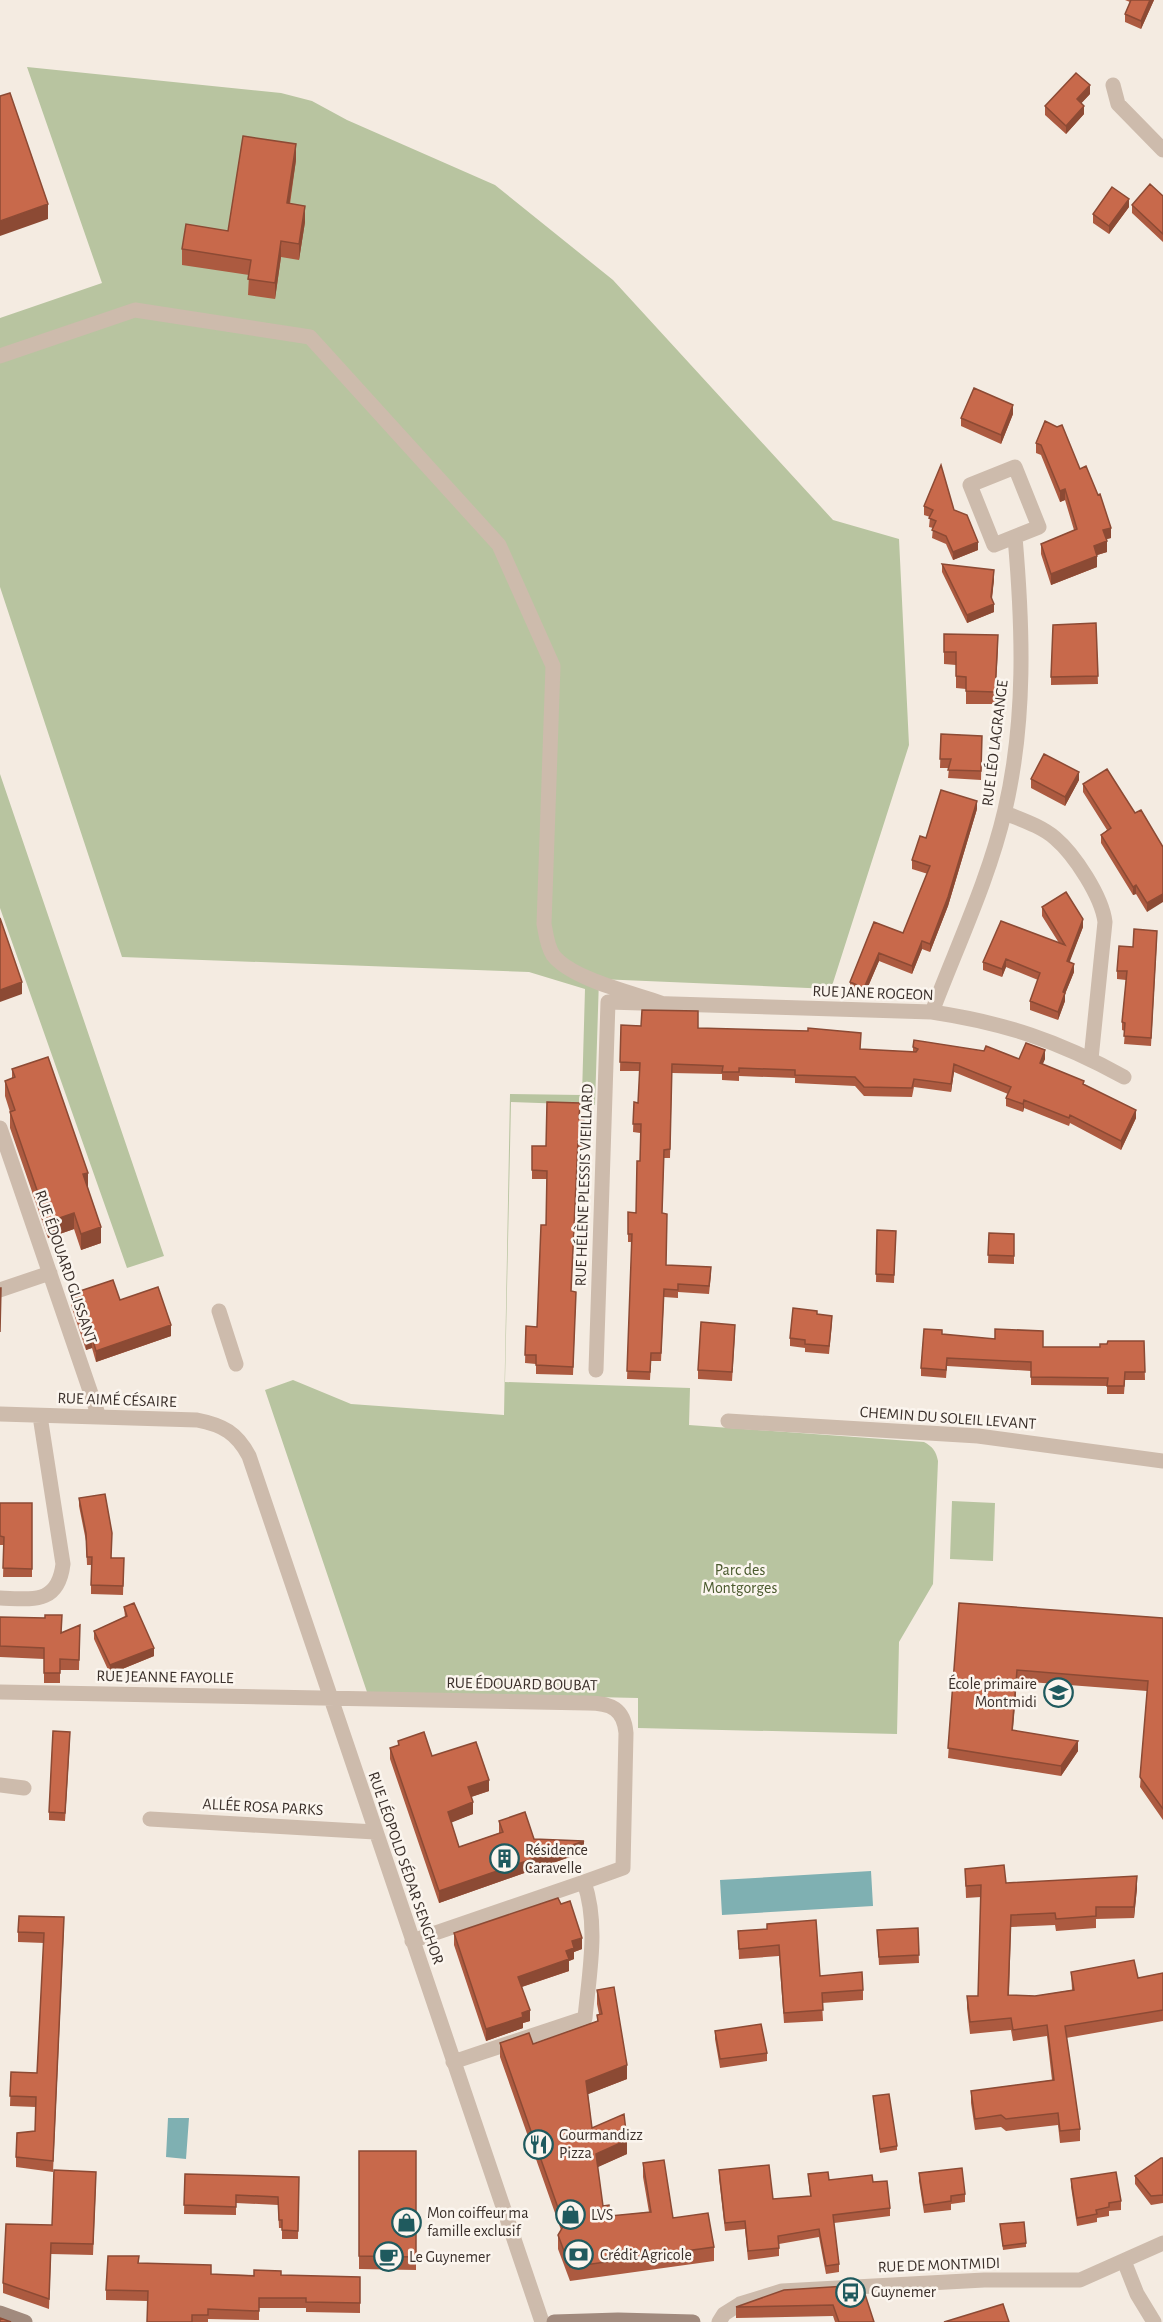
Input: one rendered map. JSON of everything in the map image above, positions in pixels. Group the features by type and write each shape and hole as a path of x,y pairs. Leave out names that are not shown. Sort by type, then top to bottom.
{"street":[{"path":"1113,85 1118,104 1163,150"},
{"path":"0,356 135,310 310,337 499,545 553,666 544,924 547,943 553,955 564,966 580,974 661,1004"},
{"path":"1015,467 1039,527 1015,537 994,545 970,485 1015,467"},
{"name":"RUE LÉO LAGRANGE","path":"932,1012 982,882 1005,813 1018,726 1022,669 1021,605 1015,537"},
{"path":"1005,813 1041,828 1061,844 1096,894 1104,910 1105,922 1091,1059"},
{"name":"RUE JANE ROGEON","path":"608,1002 932,1012 984,1020 1036,1035 1091,1059 1124,1077"},
{"name":"RUE HÉLÈNE PLESSIS VIEILLARD","path":"596,1370 608,1002"},
{"name":"RUE ÉDOUARD GLISSANT","path":"0,1128 4,1152 50,1274 99,1417"},
{"path":"0,1290 50,1274"},
{"path":"219,1311 236,1364"},
{"name":"RUE AIMÉ CÉSAIRE","path":"0,1414 197,1420 230,1430"},
{"path":"0,1598 36,1599 51,1593 61,1581 63,1564 40,1416"},
{"name":"CHEMIN DU SOLEIL LEVANT","path":"728,1421 978,1436 1163,1461"},
{"name":"RUE LÉOPOLD SÉDAR SENGHOR","path":"230,1430 242,1442 249,1456 542,2322"},
{"name":"RUE JEANNE FAYOLLE","path":"0,1692 330,1698"},
{"name":"RUE ÉDOUARD BOUBAT","path":"330,1698 601,1703 613,1706 621,1712 626,1733 623,1868 584,1882"},
{"path":"0,1785 24,1788"},
{"name":"ALLÉE ROSA PARKS","path":"150,1819 375,1832"},
{"path":"412,1941 584,1882 589,1897 592,1938 585,2018 453,2062"},
{"name":"RUE DE MONTMIDI","path":"718,2322 724,2314 740,2304 782,2291 984,2280 1080,2280 1163,2243"},
{"path":"1124,2261 1137,2294 1154,2322"},
{"path":"0,2313 25,2322"},
{"path":"554,2322 630,2320 693,2322"}],"green space":[{"name":"Parc des Montgorges","path":"27,67 281,93 312,101 347,120 495,185 613,280 833,520 899,539 909,745 831,989 599,979 595,1105 511,1102 505,1382 690,1388 689,1425 924,1442 932,1448 938,1461 933,1584 899,1642 897,1734 638,1728 638,1698 367,1692 265,1390 293,1380 351,1404 504,1415 510,1094 582,1095 585,989 529,972 122,957 0,587 0,318 102,283"},
{"path":"0,774 164,1256 127,1268 0,908"},
{"path":"952,1501 995,1503 993,1561 950,1559"}],"water":[{"path":"871,1871 873,1906 722,1915 720,1880"},
{"path":"168,2118 189,2118 186,2159 166,2157"}],"building":[{"path":"1131,0 1150,0 1141,21 1125,14"},
{"path":"1076,73 1090,85 1077,99 1084,106 1066,126 1045,106"},
{"path":"10,93 48,204 0,221 0,96"},
{"path":"243,136 296,144 287,203 305,206 299,244 281,241 275,283 248,279 251,260 182,249 186,224 228,231"},
{"path":"1150,184 1163,196 1163,234 1132,205"},
{"path":"1112,187 1129,199 1109,226 1093,214"},
{"path":"974,388 1013,405 1001,435 961,418"},
{"path":"1045,421 1057,427 1062,425 1080,469 1086,466 1098,495 1100,494 1111,528 1103,530 1107,541 1094,546 1097,556 1051,574 1041,544 1077,529 1065,489 1060,491 1041,445 1036,443"},
{"path":"941,465 954,510 967,515 978,542 953,552 946,536 932,530 936,521 929,518 933,510 924,506"},
{"path":"942,564 994,570 991,597 994,604 967,615"},
{"path":"1096,623 1098,676 1051,677 1053,625"},
{"path":"944,634 998,635 995,692 966,691 966,677 956,676 956,652 944,652"},
{"path":"941,734 982,736 981,771 948,770 951,759 940,759"},
{"path":"1044,754 1079,772 1065,797 1031,779"},
{"path":"1107,769 1135,813 1141,810 1163,847 1163,894 1147,903 1136,885 1133,887 1101,835 1111,828 1083,784"},
{"path":"941,790 977,801 948,897 930,944 922,941 912,966 879,953 864,988 850,982 874,922 903,933 930,866 912,860 920,836 926,838"},
{"path":"1066,892 1083,919 1067,961 1074,964 1058,1012 1030,1001 1040,973 1006,959 1002,969 983,962 1001,921 1065,945 1042,907"},
{"path":"0,918 22,982 0,990"},
{"path":"1134,929 1157,931 1151,1038 1124,1036 1125,1023 1122,1022 1127,971 1117,971 1119,946 1133,947"},
{"path":"642,1010 698,1011 698,1028 808,1031 808,1028 861,1033 860,1049 916,1052 918,1049 913,1047 914,1040 984,1051 986,1046 1019,1059 1026,1043 1045,1050 1040,1063 1084,1081 1083,1084 1136,1110 1121,1141 1070,1115 1069,1118 1024,1100 1023,1104 1006,1098 1011,1087 954,1064 951,1084 914,1079 912,1088 864,1087 855,1077 795,1075 795,1070 739,1068 739,1072 722,1072 723,1066 672,1064 670,1149 664,1150 662,1213 667,1214 666,1265 711,1267 709,1286 678,1284 678,1290 664,1289 661,1353 651,1353 650,1372 627,1371 632,1234 628,1234 628,1212 636,1213 637,1161 640,1161 641,1124 633,1124 634,1102 638,1103 640,1063 620,1062 621,1025 641,1026"},
{"path":"48,1057 88,1173 83,1174 101,1227 81,1234 74,1213 48,1222 10,1112 15,1110 5,1081 15,1077 12,1069"},
{"path":"547,1102 580,1103 579,1119 584,1119 584,1141 578,1141 571,1291 576,1292 573,1367 536,1365 536,1355 525,1355 526,1326 537,1327 541,1225 546,1225 547,1171 532,1170 532,1146 546,1146"},
{"path":"877,1230 896,1231 894,1275 876,1274"},
{"path":"989,1233 1014,1234 1014,1256 988,1255"},
{"path":"113,1280 120,1300 158,1287 171,1325 96,1351 92,1337 86,1339 71,1294"},
{"path":"793,1308 817,1311 817,1314 832,1316 829,1346 805,1344 805,1340 790,1338"},
{"path":"701,1322 735,1325 732,1372 698,1370"},
{"path":"924,1329 942,1330 942,1334 995,1339 995,1329 1043,1331 1043,1347 1100,1347 1100,1344 1107,1344 1108,1341 1144,1341 1145,1372 1125,1372 1124,1386 1107,1386 1108,1378 1031,1377 1031,1362 947,1358 946,1370 921,1368"},
{"path":"105,1494 112,1533 111,1558 124,1558 123,1586 91,1585 92,1557 87,1557 86,1533 79,1498"},
{"path":"0,1503 32,1503 32,1569 3,1568 4,1537 0,1536"},
{"path":"134,1603 154,1648 110,1665 94,1631 127,1616 124,1607"},
{"path":"959,1603 1163,1618 1163,1809 1140,1777 1148,1681 1017,1670 1012,1730 1078,1741 1061,1766 948,1748"},
{"path":"45,1615 62,1615 61,1633 80,1625 79,1660 60,1659 60,1673 44,1673 44,1648 0,1646 0,1617 45,1618"},
{"path":"53,1731 70,1732 65,1813 49,1812"},
{"path":"424,1732 432,1756 476,1742 489,1780 468,1787 473,1802 448,1812 459,1847 503,1832 499,1821 525,1812 534,1839 584,1841 439,1891 390,1748 399,1745 398,1741"},
{"path":"1004,1865 1006,1883 1137,1876 1134,1907 1096,1907 1096,1916 1056,1919 1055,1913 1011,1915 1008,1995 1035,1996 1074,1990 1071,1972 1134,1960 1138,1978 1163,1973 1163,2010 1065,2026 1080,2129 1060,2131 1058,2113 1006,2119 1001,2115 975,2119 971,2091 1054,2080 1047,2025 1013,2030 1011,2018 970,2022 967,1996 978,1996 981,1885 966,1886 965,1869"},
{"path":"558,1898 561,1904 570,1901 582,1938 572,1941 574,1948 566,1951 569,1959 518,1977 530,2010 522,2013 523,2017 486,2029 454,1933"},
{"path":"19,1916 64,1917 53,2161 16,2157 17,2133 35,2131 36,2097 10,2096 11,2072 37,2073 44,1933 18,1932"},
{"path":"816,1920 820,1976 862,1972 863,1990 822,1993 823,2010 784,2013 779,1945 739,1949 738,1931 767,1929 767,1924"},
{"path":"918,1928 919,1955 879,1957 877,1930"},
{"path":"614,1987 627,2065 586,2081 592,2128 624,2114 627,2140 596,2154 603,2206 609,2205 610,2216 651,2212 643,2163 664,2160 673,2218 708,2213 714,2247 570,2267 558,2235 564,2225 500,2043 529,2033 533,2044 598,2021 597,2015 602,2014 597,1990"},
{"path":"761,2024 767,2053 720,2059 715,2031"},
{"path":"889,2094 897,2146 880,2149 873,2096"},
{"path":"359,2151 416,2151 416,2257 359,2256"},
{"path":"1163,2158 1163,2195 1151,2196 1135,2176"},
{"path":"769,2165 773,2199 811,2196 808,2174 828,2172 829,2180 872,2175 873,2182 887,2181 890,2208 833,2215 839,2264 826,2266 819,2229 778,2236 779,2248 748,2251 745,2221 725,2223 719,2170"},
{"path":"962,2168 965,2194 951,2196 951,2201 924,2205 919,2173"},
{"path":"54,2170 96,2172 93,2244 51,2243 49,2299 3,2283 6,2224 52,2225"},
{"path":"1116,2172 1121,2201 1109,2203 1109,2207 1096,2210 1097,2214 1077,2218 1071,2179"},
{"path":"185,2174 299,2177 298,2231 282,2230 278,2197 236,2195 236,2207 184,2205"},
{"path":"1024,2222 1026,2243 1003,2246 1000,2224"},
{"path":"108,2256 139,2256 138,2263 211,2265 211,2274 254,2276 254,2270 281,2271 281,2275 360,2277 360,2303 306,2302 306,2298 259,2298 259,2311 208,2309 208,2315 192,2315 192,2322 147,2322 148,2291 106,2290"},
{"path":"862,2285 874,2322 839,2322 833,2305 736,2307 784,2290"},
{"path":"1003,2304 1009,2322 944,2322"}],"place":[{"name":"École primaire Montmidi","path":"1058,1693"},
{"name":"Résidence Caravelle","path":"504,1859"},
{"name":"Gourmandizz Pizza","path":"538,2144"},
{"name":"LVS","path":"570,2215"},
{"name":"Mon coiffeur ma famille exclusif","path":"406,2222"},
{"name":"Crédit Agricole","path":"579,2255"},
{"name":"Le Guynemer","path":"388,2257"},
{"name":"Guynemer","path":"850,2292"}]}
